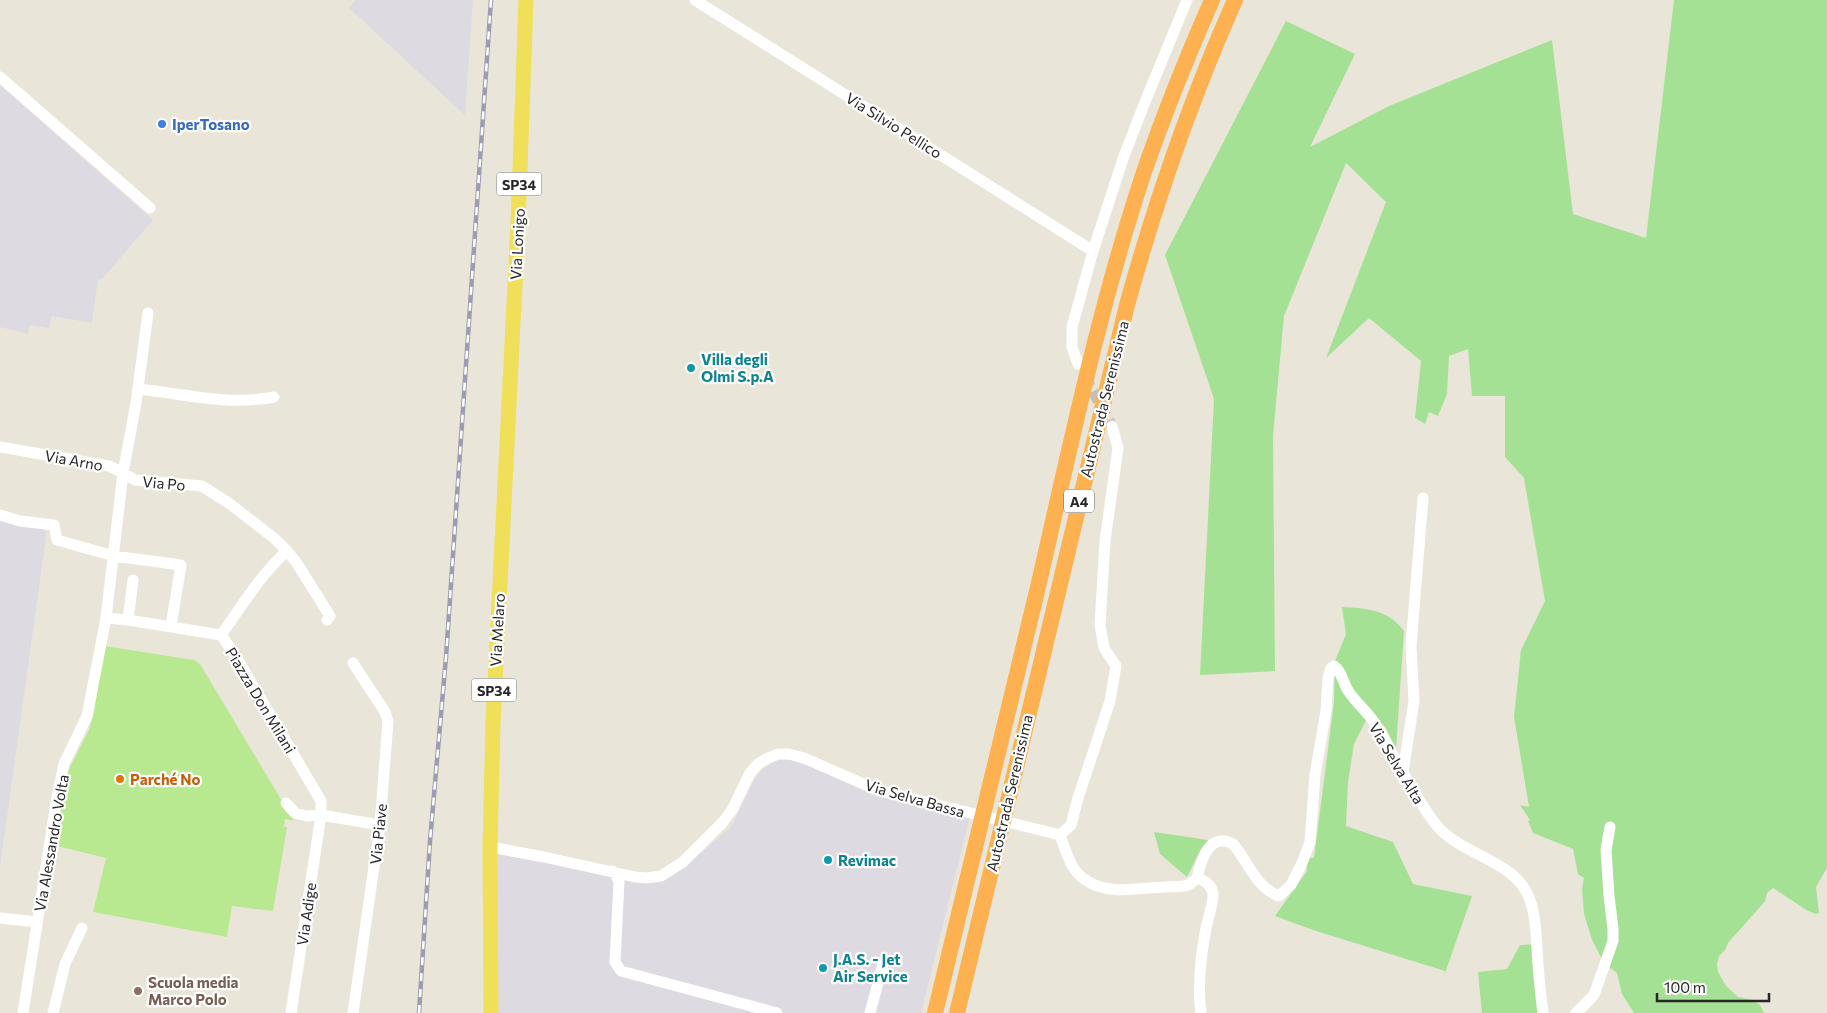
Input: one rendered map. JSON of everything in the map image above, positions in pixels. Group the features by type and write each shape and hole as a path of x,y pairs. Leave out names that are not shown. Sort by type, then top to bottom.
{"highway":[{"name":"Autostrada Serenissima","path":"935,1013 1001,748 1107,294 1143,174 1212,0"},
{"name":"Autostrada Serenissima","path":"957,1013 1127,305 1146,236 1179,136 1216,42 1235,0"}],"main road":[{"name":"Via Lonigo","path":"510,368 518,224 526,0"},
{"name":"Via Melaro","path":"491,1013 490,847 493,723 510,368"}],"street":[{"name":"Via Silvio Pellico","path":"695,0 1093,251"},
{"path":"1078,364 1072,347 1072,327 1093,251 1124,156 1187,0"},
{"path":"0,77 150,208"},
{"name":"Via Po","path":"148,313 138,388 123,473 136,480 202,486 230,504 274,538 296,562 330,616 327,620"},
{"path":"138,388 239,401 274,397"},
{"path":"1112,426 1118,448 1106,541 1100,624 1104,648 1116,666 1110,701 1078,798 1071,826 1060,836 1074,869 1083,879 1095,885 1116,890 1180,887 1189,885 1197,878 1204,880 1210,885 1213,894 1201,967 1201,1013"},
{"name":"Via Arno","path":"0,447 110,466 123,473 106,618"},
{"path":"1403,772 1414,701 1411,646 1423,498"},
{"path":"0,515 20,521 54,525 57,540 114,556 181,565 171,626"},
{"path":"221,635 258,583 286,551"},
{"path":"128,620 133,580"},
{"name":"Piazza Don Milani","path":"106,618 171,626 221,635 235,655 321,801 321,816"},
{"name":"Via Alessandro Volta","path":"23,1013 57,797 64,764 87,716 106,618"},
{"name":"Via Piave","path":"353,663 385,712 388,721 380,825 353,1013"},
{"name":"Via Selva Alta","path":"1197,878 1209,849 1219,840 1233,844 1262,884 1273,893 1279,896 1291,885 1310,842 1315,774 1326,711 1329,674 1332,666 1336,667 1348,691 1375,723 1422,805 1440,829 1452,839 1505,870 1518,880 1524,889 1530,901 1534,919 1543,1013"},
{"name":"Via Selva Bassa","path":"490,847 544,856 635,877 661,876 684,862 722,823 732,810 750,773 758,764 778,754 789,754 804,758 877,790 1060,836"},
{"path":"286,803 295,813 307,816 321,816 380,825"},
{"name":"Via Adige","path":"292,1013 321,816"},
{"path":"1576,1013 1594,995 1613,941 1606,850 1610,827"},
{"path":"612,871 619,881 615,962 621,971 777,1013"},
{"path":"0,918 37,922"},
{"path":"53,1013 65,964 82,928"},
{"path":"870,1013 883,964"}],"shaded area":[{"path":"356,0 473,0 465,115 349,8"},
{"path":"0,85 153,220 103,278 98,279 92,323 52,316 49,328 29,325 28,334 0,327"},
{"path":"0,509 3,510 2,519 45,526 46,537 0,867"},
{"path":"779,759 790,760 970,816 921,1013 490,1013 491,853 568,865 639,882 690,862 731,827 754,780 762,770"}],"green space":[{"path":"1674,0 1827,0 1827,868 1816,887 1819,913 1816,914 1808,911 1773,888 1767,893 1765,901 1719,956 1718,972 1726,986 1738,997 1753,1000 1760,1005 1764,1013 1634,1013 1622,994 1617,973 1604,963 1592,940 1584,914 1582,889 1584,878 1578,874 1573,849 1533,833 1528,821 1530,820 1520,805 1529,807 1514,717 1521,650 1545,601 1524,478 1505,457 1505,396 1472,396 1468,349 1449,356 1447,394 1438,416 1429,412 1425,424 1415,418 1421,361 1369,318 1326,358 1386,202 1346,163 1284,316 1273,436 1275,671 1200,675 1214,399 1165,255 1286,21 1355,54 1310,147 1389,106 1552,40 1573,214 1646,238"},
{"path":"1342,607 1368,609 1384,614 1404,631 1396,749 1386,728 1371,711 1354,744 1348,782 1346,826 1393,842 1413,884 1472,896 1444,976 1445,971 1313,930 1275,916 1307,871 1306,857 1314,858 1334,702 1335,661 1346,634"},
{"path":"104,646 194,660 200,664 294,821 285,819 284,827 287,827 273,911 232,906 227,937 93,912 106,858 53,845 67,773 89,730 94,713"},
{"path":"1154,832 1208,840 1201,849 1187,877 1160,854"},
{"path":"1536,944 1543,1013 1482,1013 1478,972 1507,969 1520,945"}],"tunnel":[{"path":"1085,377 1112,426"}],"railway":[{"path":"419,1013 430,841 446,657 491,0"}],"place":[{"name":"IperTosano","path":"162,124"},
{"name":"Villa degli Olmi S.p.A","path":"691,368"},
{"name":"Parché No","path":"120,779"},
{"name":"Revimac","path":"828,860"},
{"name":"J.A.S. - Jet Air Service","path":"823,968"},
{"name":"Scuola media Marco Polo","path":"138,991"}]}
